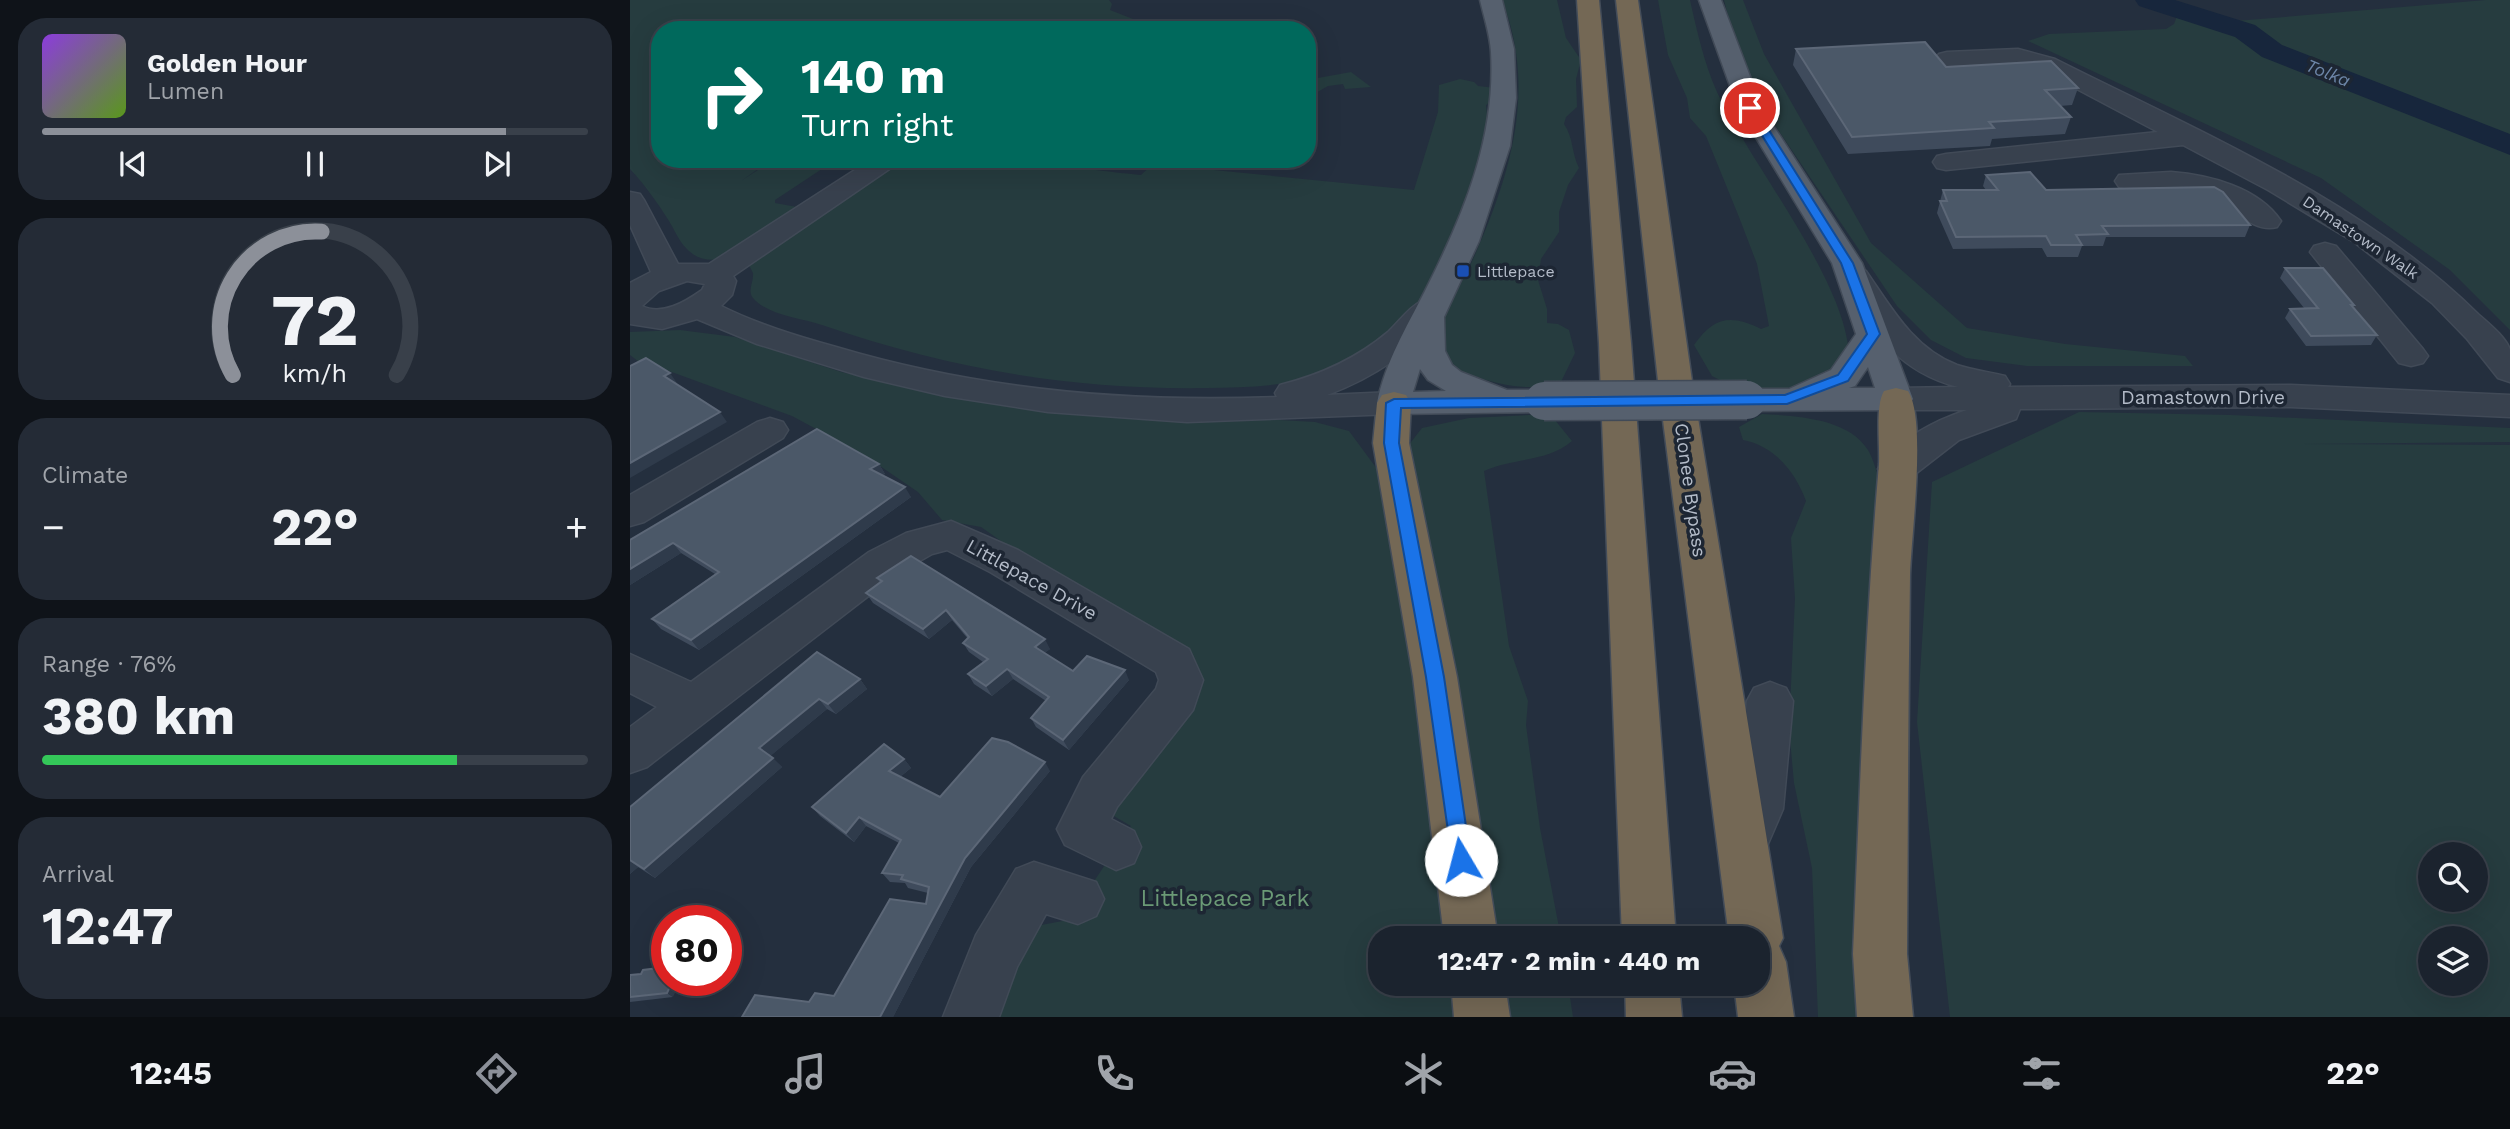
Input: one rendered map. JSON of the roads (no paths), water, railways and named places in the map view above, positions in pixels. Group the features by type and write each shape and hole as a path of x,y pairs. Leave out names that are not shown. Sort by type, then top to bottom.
{"highway":[{"path":"1588,0 1613,316 1648,926"},
{"name":"Clonee Bypass","path":"1627,0 1675,382 1754,926"},
{"path":"1885,1017 1880,954 1890,574 1898,454 1896,399"},
{"path":"1394,403 1391,443 1435,677 1470,926"},
{"path":"1479,996 1482,1017"},
{"path":"1653,996 1654,1017"},
{"path":"1763,996 1766,1017"}],"main road":[{"path":"1492,0 1501,26 1505,57 1506,94 1502,130 1480,201 1399,376 1394,403 1896,399 1847,263 1750,108 1710,0"},
{"path":"1430,309 1425,343 1431,366 1458,386 1529,401"},
{"path":"1791,400 1843,378 1873,334"},
{"path":"1791,400 1855,413 1873,420 1898,454"}],"street":[{"name":"Damastown Walk","path":"1947,59 2018,56 2047,64 2274,180 2368,238 2415,271 2452,304 2510,371"},
{"path":"1946,162 2187,137"},
{"path":"714,275 877,168"},
{"path":"2129,181 2184,180 2208,183 2229,192 2267,221"},
{"path":"2229,192 2274,180"},
{"path":"630,200 653,240 668,276"},
{"path":"2325,252 2411,356"},
{"path":"1847,263 1892,334 1923,362 1964,380 2085,398"},
{"path":"2346,277 2415,271"},
{"path":"696,272 714,275 721,281 720,288 698,307 665,318 639,318 630,310 643,288 668,276 696,272"},
{"path":"698,307 750,333 889,373 969,391 1121,408 1222,409 1394,403"},
{"path":"1222,409 1320,387 1350,374 1396,345 1430,309"},
{"name":"Damastown Drive","path":"1896,399 2291,396 2510,406"},
{"path":"1898,454 1918,449 1975,417 2085,398"},
{"path":"630,512 770,430"},
{"name":"Littlepace Drive","path":"630,753 883,563 920,543 950,535 1004,561 1174,661 1181,680 1177,697 1100,792 1082,829 1116,847"},
{"path":"630,672 693,704"},
{"path":"1743,844 1759,809 1770,701"},
{"path":"971,1017 995,954 1034,886 1078,898"}],"waterway":[{"name":"Tolka","path":"2148,0 2245,31 2272,51 2510,145"}],"place":[{"name":"Littlepace","path":"1463,271"}],"park label":[{"name":"Littlepace Park","path":"1225,898"}]}
